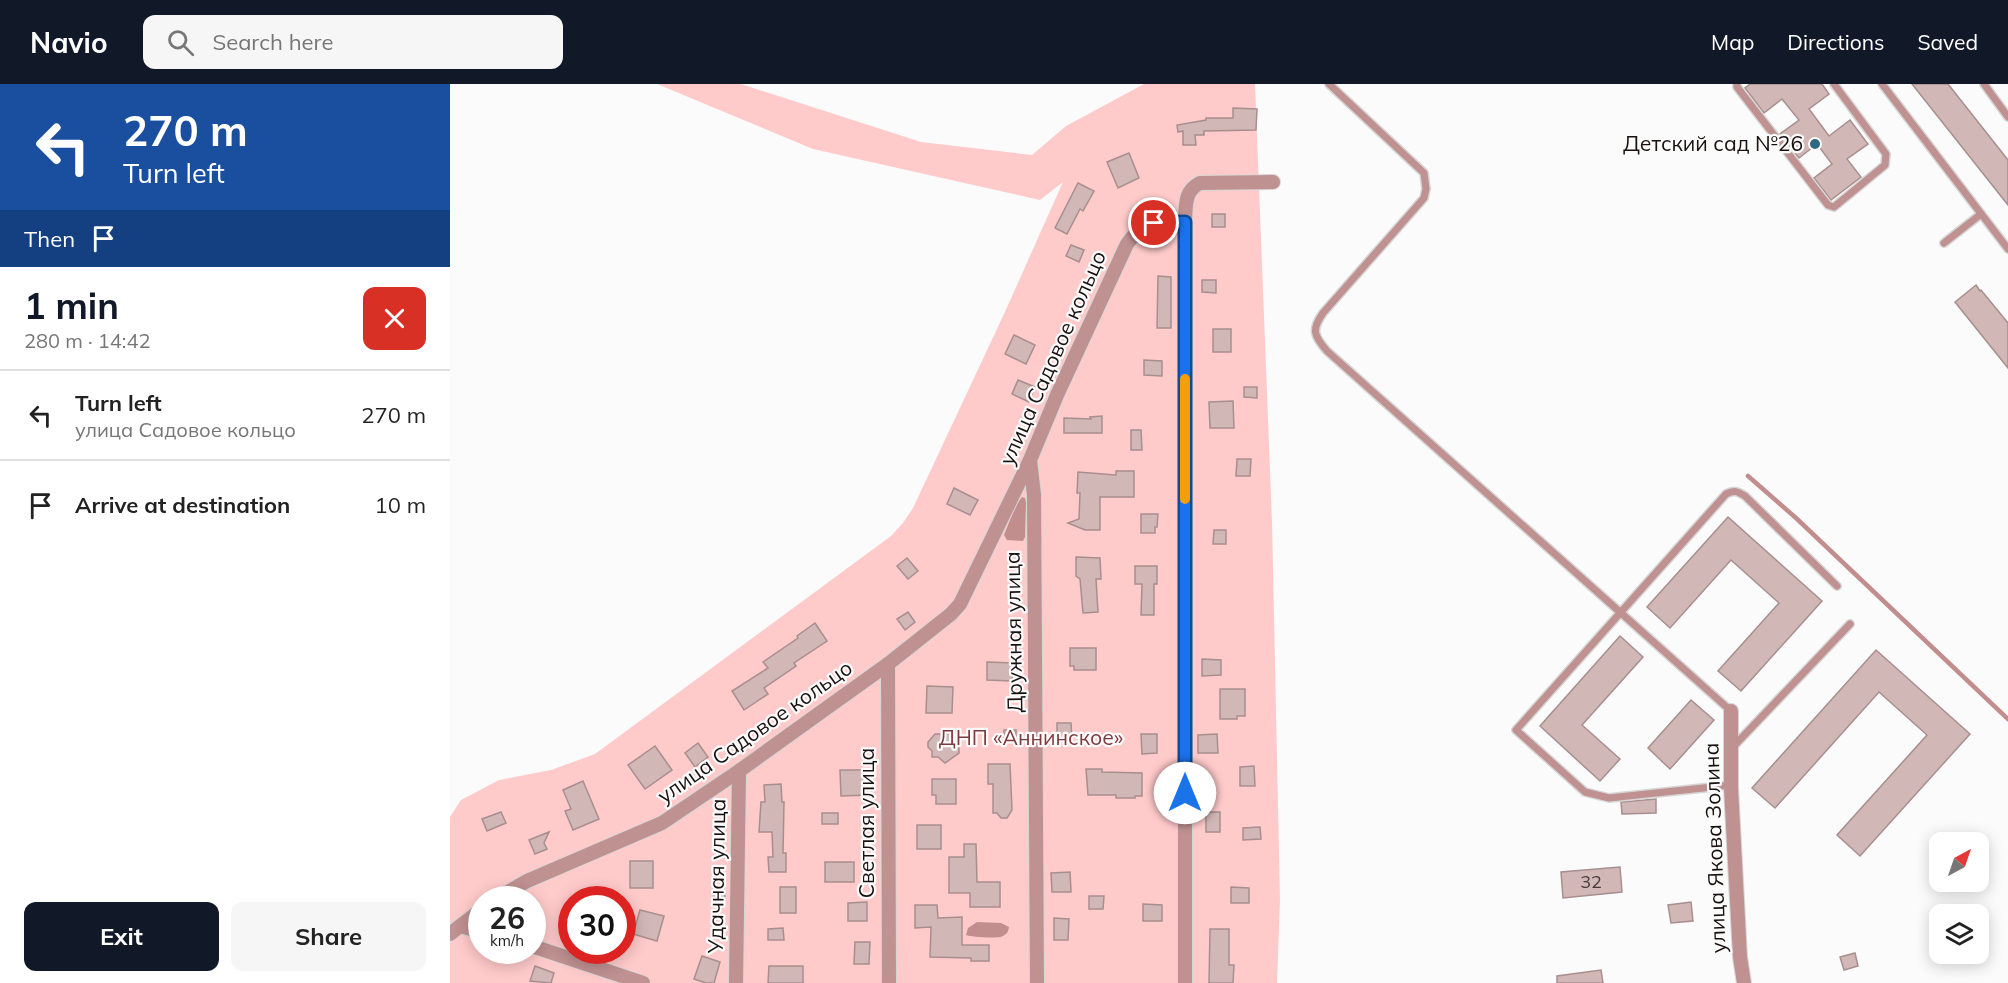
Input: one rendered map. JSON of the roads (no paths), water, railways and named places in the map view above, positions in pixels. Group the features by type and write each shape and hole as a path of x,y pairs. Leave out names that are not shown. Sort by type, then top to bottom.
{"street":[{"path":"1185,983 1185,222 1187,194 1190,189 1200,183 1274,182"},
{"name":"улица Садовое кольцо","path":"518,886 662,823 888,664 951,614 960,604 1030,460 1057,395 1127,244 1147,225 1185,222"},
{"name":"Дружная улица","path":"1030,460 1034,495 1037,983"},
{"name":"Светлая улица","path":"888,664 889,983"},
{"name":"улица Якова Золина","path":"1731,711 1731,784 1740,957 1744,983"},
{"name":"Удачная улица","path":"736,983 739,771"},
{"path":"455,930 468,920"},
{"path":"546,951 643,983"}],"lane":[{"path":"1329,84 1424,173 1426,189 1424,198 1323,313 1315,329 1316,337 1327,351 1731,711"},
{"path":"1737,84 1828,206 1834,207 1885,165 1886,154 1834,84"},
{"path":"1882,84 2008,249"},
{"path":"1984,84 2008,117"},
{"path":"1944,243 1981,214"},
{"path":"1731,784 1610,798 1597,796 1585,792 1516,730 1619,612 1726,494 1732,491 1745,496 1837,586"},
{"path":"1731,749 1850,624"}],"waterway":[{"path":"1748,476 1796,518 2008,719"}],"place":[{"name":"Детский сад №26","path":"1815,144"}],"park label":[{"name":"ДНП «Аннинское»","path":"1031,738"}]}
